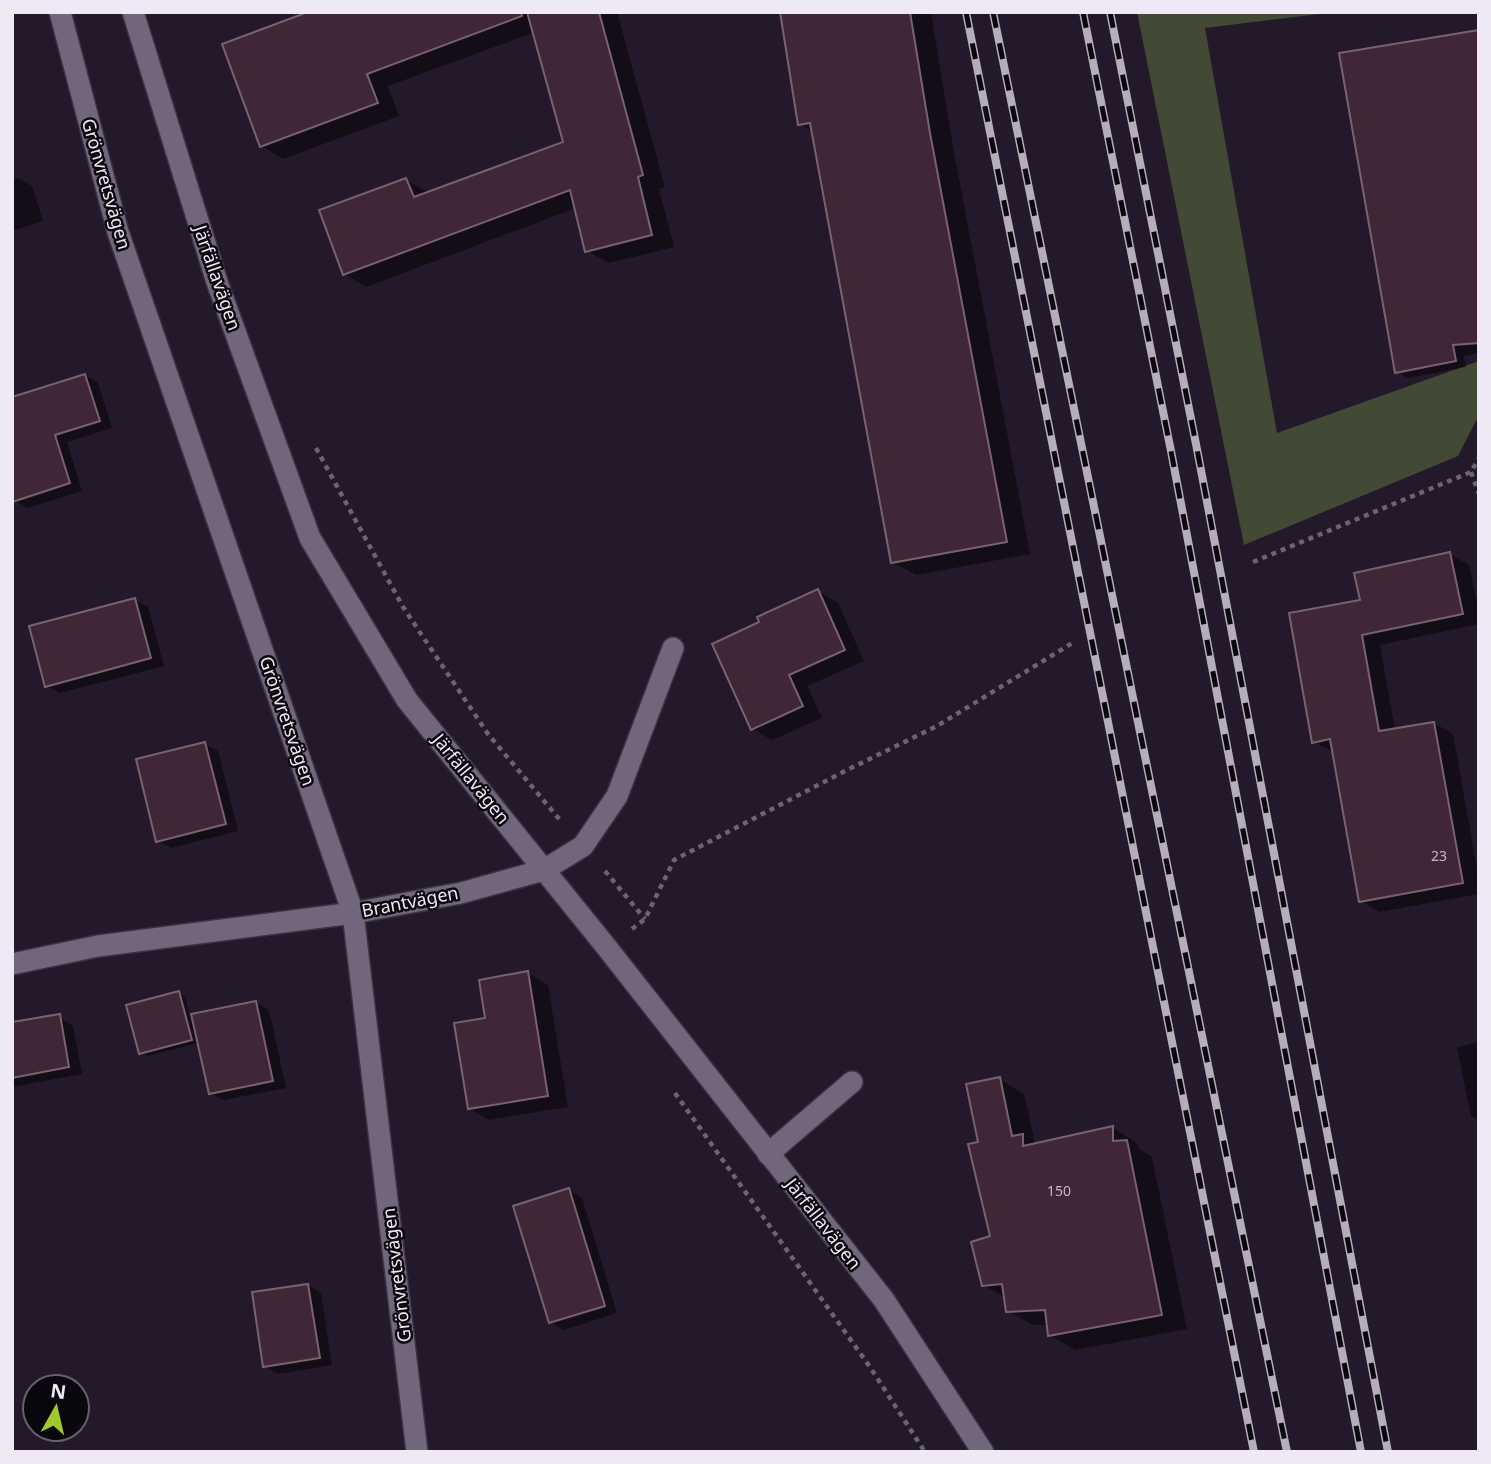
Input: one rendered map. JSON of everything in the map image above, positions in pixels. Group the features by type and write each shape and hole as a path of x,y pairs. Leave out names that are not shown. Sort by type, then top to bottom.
{"street":[{"name":"Grönvretsvägen","path":"60,12 118,232 353,913 417,1452"},
{"name":"Järfällavägen","path":"133,12 218,282 310,538 407,700 884,1300 983,1452"},
{"name":"Brantvägen","path":"12,964 98,946 353,913 461,893 544,870 583,846 617,796 673,648"},
{"path":"768,1154 852,1082"}],"path":[{"path":"309,437 402,607 488,734 645,919 674,860 937,726 1074,642"},
{"path":"1253,562 1471,472 1479,458"},
{"path":"1471,472 1479,494"},
{"path":"672,1089 870,1367 925,1452"}],"green space":[{"path":"1137,12 1336,12 1205,28 1277,433 1479,361 1479,415 1458,456 1244,545"}],"building":[{"path":"308,12 521,12 522,16 367,74 378,103 260,147 222,44"},
{"path":"527,12 599,12 643,175 638,177 652,235 585,252 570,190 343,275 319,210 406,178 414,197 563,142"},
{"path":"780,12 910,12 930,133 1007,542 891,563 810,123 798,125"},
{"path":"1479,30 1479,343 1453,345 1456,361 1395,373 1339,53"},
{"path":"85,374 100,421 55,435 70,483 12,502 12,397"},
{"path":"1450,552 1463,614 1362,635 1379,731 1434,722 1463,883 1359,902 1330,739 1312,743 1289,613 1360,600 1354,573"},
{"path":"818,589 845,650 789,675 803,706 751,730 712,644 759,622 757,617"},
{"path":"135,598 151,658 45,687 29,626"},
{"path":"205,742 226,824 156,842 136,759"},
{"path":"528,971 548,1096 468,1109 454,1023 485,1018 479,980"},
{"path":"179,991 192,1040 139,1054 126,1005"},
{"path":"256,1001 273,1081 209,1094 191,1014"},
{"path":"60,1014 69,1067 12,1078 12,1022"},
{"path":"1000,1077 1012,1136 1023,1134 1023,1146 1113,1126 1113,1141 1127,1140 1162,1315 1048,1336 1045,1310 1006,1312 1002,1284 982,1286 971,1242 990,1236 968,1144 978,1142 966,1084"},
{"path":"569,1188 605,1306 549,1323 513,1206"},
{"path":"308,1284 320,1358 263,1367 252,1292"}],"railway":[{"path":"966,12 1254,1452"},
{"path":"993,12 1287,1452"},
{"path":"1083,12 1171,451 1361,1452"},
{"path":"1110,12 1196,444 1388,1452"}]}
